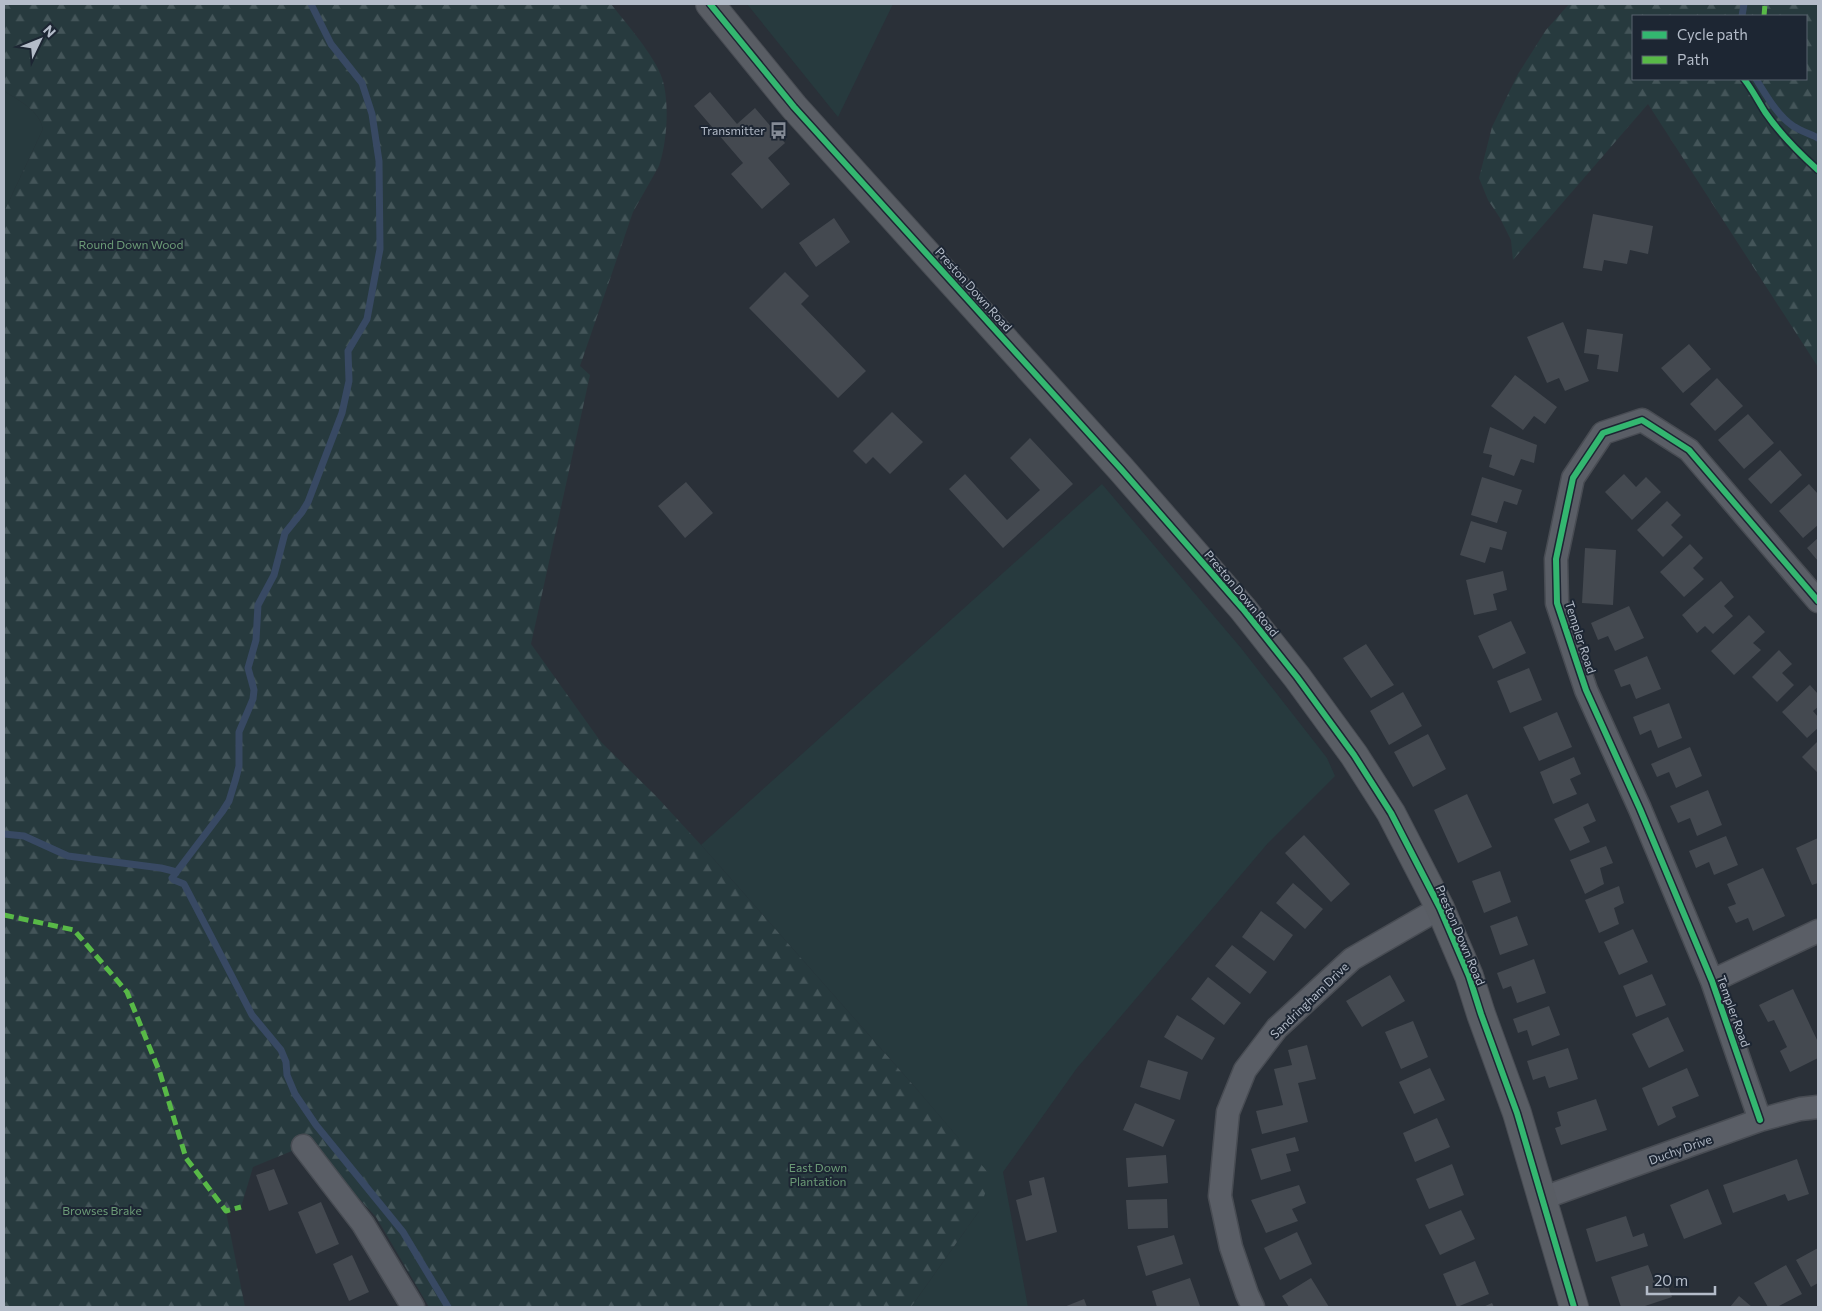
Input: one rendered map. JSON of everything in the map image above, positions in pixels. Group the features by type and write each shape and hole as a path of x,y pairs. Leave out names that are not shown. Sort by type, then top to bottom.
{"street":[{"name":"Preston Down Road","path":"710,4 794,106 1121,469 1255,624 1354,754 1391,813 1440,908 1469,976 1517,1113 1574,1307"},
{"name":"Templer Road","path":"1760,1120 1712,981 1640,809 1586,690 1556,603 1556,559 1572,478 1603,433 1642,420 1689,450 1818,601"},
{"name":"Sandringham Drive","path":"1254,1307 1247,1294 1232,1247 1220,1196 1228,1112 1245,1070 1277,1028 1352,959 1440,908"},
{"name":"Templer Road","path":"1712,981 1818,931"},
{"name":"Duchy Drive","path":"1543,1198 1760,1120 1800,1109 1818,1107"},
{"path":"302,1146 363,1224 413,1307"}],"green space":[{"path":"4,4 611,4 653,60 662,78 666,99 667,111 662,156 659,166 633,212 580,366 590,375 531,644 601,742 655,795 701,845 991,1176 979,1211 911,1307 429,1307 376,1217 309,1144 253,1167 241,1207 226,1212 245,1307 4,1307 4,212 43,129 41,122 33,111 4,91"},
{"path":"747,4 893,4 838,117"},
{"path":"1569,4 1818,4 1818,367 1648,104 1513,260 1511,240 1488,200 1479,178 1492,127 1518,74 1546,30"},
{"path":"4,91 33,111 41,122 43,129 4,212"},
{"path":"1102,484 1241,648 1327,758 1335,776 1268,843 1077,1068 1003,1172 1028,1307 911,1307 979,1211 959,1139 701,845"}],"building":[{"path":"710,92 737,124 755,108 785,143 768,158 790,184 762,209 731,174 743,163 694,106"},
{"path":"1593,214 1653,226 1648,254 1630,250 1627,264 1604,260 1602,271 1583,268"},
{"path":"834,218 850,242 816,267 799,243"},
{"path":"785,272 809,296 801,304 866,371 838,398 749,308"},
{"path":"1563,322 1589,381 1565,391 1559,378 1547,383 1527,337"},
{"path":"1587,329 1623,334 1618,372 1597,369 1599,355 1584,353"},
{"path":"1689,344 1711,369 1683,393 1661,368"},
{"path":"1515,375 1557,407 1545,424 1534,416 1523,430 1491,406"},
{"path":"1717,378 1743,406 1715,431 1690,404"},
{"path":"892,412 923,442 890,474 873,457 866,464 853,451"},
{"path":"1748,414 1774,443 1744,469 1718,440"},
{"path":"1490,427 1537,445 1534,463 1521,459 1514,476 1489,467 1492,455 1483,453"},
{"path":"1030,438 1073,484 1003,548 949,489 965,474 1007,520 1040,490 1010,458"},
{"path":"1780,450 1802,475 1771,504 1748,479"},
{"path":"1624,474 1636,487 1646,477 1661,492 1632,520 1605,492"},
{"path":"1482,477 1522,490 1517,505 1504,501 1497,523 1471,515"},
{"path":"686,482 713,513 685,538 658,506"},
{"path":"1809,484 1818,494 1818,525 1803,538 1779,511"},
{"path":"1667,501 1681,515 1671,525 1683,537 1663,557 1637,530"},
{"path":"1471,521 1507,532 1502,550 1490,547 1485,563 1460,555"},
{"path":"1818,538 1818,561 1807,548"},
{"path":"1690,544 1703,558 1693,568 1704,579 1684,597 1660,572"},
{"path":"1585,548 1616,550 1613,605 1582,603"},
{"path":"1503,571 1507,590 1493,594 1497,610 1474,615 1466,580"},
{"path":"1721,581 1734,597 1724,606 1733,616 1713,634 1705,626 1697,633 1682,615"},
{"path":"1629,606 1644,638 1615,651 1608,636 1598,640 1591,623"},
{"path":"1749,615 1765,632 1753,643 1761,650 1734,675 1711,651"},
{"path":"1511,621 1526,653 1493,669 1478,636"},
{"path":"1366,644 1394,685 1371,698 1343,658"},
{"path":"1779,650 1792,664 1782,673 1794,685 1777,702 1752,677"},
{"path":"1647,656 1661,689 1636,699 1630,684 1621,687 1614,670"},
{"path":"1529,668 1542,700 1510,713 1497,681"},
{"path":"1810,685 1818,694 1818,707 1813,711 1818,717 1818,728 1807,738 1782,712"},
{"path":"1403,692 1422,726 1389,745 1370,711"},
{"path":"1669,703 1682,738 1658,748 1651,730 1640,735 1633,717"},
{"path":"1557,712 1572,747 1539,761 1523,727"},
{"path":"1428,734 1446,769 1413,787 1394,752"},
{"path":"1818,741 1818,771 1817,772 1802,757"},
{"path":"1690,747 1702,776 1676,788 1669,772 1657,777 1651,764"},
{"path":"1574,757 1581,774 1570,779 1577,794 1553,804 1540,772"},
{"path":"1708,790 1722,825 1697,836 1690,818 1678,823 1670,806"},
{"path":"1467,794 1492,847 1458,863 1434,810"},
{"path":"1588,803 1596,821 1583,827 1590,842 1570,851 1554,819"},
{"path":"1304,835 1350,884 1331,902 1285,853"},
{"path":"1726,836 1738,865 1714,875 1709,862 1696,868 1689,851"},
{"path":"1818,838 1818,883 1812,885 1796,848"},
{"path":"1606,846 1613,863 1600,868 1604,884 1585,894 1570,860"},
{"path":"1763,868 1785,916 1753,931 1748,918 1736,923 1728,907 1736,904 1727,884"},
{"path":"1500,871 1511,902 1484,913 1472,881"},
{"path":"1293,883 1323,909 1305,929 1276,903"},
{"path":"1619,886 1624,903 1614,908 1619,924 1599,933 1585,900"},
{"path":"1261,911 1293,935 1274,961 1242,937"},
{"path":"1517,916 1528,945 1500,955 1490,926"},
{"path":"1633,929 1648,962 1619,975 1604,942"},
{"path":"1232,945 1267,972 1250,994 1215,966"},
{"path":"1534,959 1546,993 1517,1003 1511,986 1503,989 1497,973"},
{"path":"1652,974 1666,1005 1636,1017 1623,986"},
{"path":"1390,975 1405,1001 1362,1027 1346,1001"},
{"path":"1208,977 1241,1003 1224,1025 1191,999"},
{"path":"1793,989 1818,1042 1818,1058 1790,1072 1780,1051 1787,1047 1774,1020 1768,1022 1759,1005"},
{"path":"1549,1006 1560,1035 1532,1046 1527,1030 1518,1033 1513,1019"},
{"path":"1177,1015 1215,1038 1202,1060 1164,1037"},
{"path":"1668,1017 1684,1051 1649,1068 1632,1034"},
{"path":"1413,1021 1428,1057 1401,1069 1385,1032"},
{"path":"1307,1045 1316,1079 1298,1083 1308,1122 1262,1134 1256,1111 1283,1105 1274,1069 1292,1065 1288,1050"},
{"path":"1568,1048 1578,1079 1549,1088 1545,1076 1533,1080 1527,1061"},
{"path":"1148,1060 1188,1072 1180,1100 1140,1087"},
{"path":"1430,1068 1445,1100 1414,1114 1399,1082"},
{"path":"1687,1068 1699,1096 1672,1107 1676,1117 1658,1126 1642,1088"},
{"path":"1596,1099 1607,1130 1561,1145 1555,1128 1561,1126 1557,1112"},
{"path":"1135,1103 1175,1120 1163,1147 1123,1130"},
{"path":"1437,1118 1450,1147 1415,1162 1403,1133"},
{"path":"1295,1137 1299,1151 1286,1154 1291,1171 1261,1180 1251,1149"},
{"path":"1166,1155 1168,1183 1128,1187 1126,1158"},
{"path":"1797,1159 1809,1194 1788,1201 1785,1194 1733,1213 1723,1185"},
{"path":"1452,1164 1464,1195 1429,1209 1416,1179"},
{"path":"274,1169 288,1204 269,1211 256,1175"},
{"path":"1044,1177 1057,1232 1026,1241 1016,1200 1032,1195 1029,1181"},
{"path":"1299,1185 1306,1203 1292,1209 1298,1221 1266,1233 1251,1200"},
{"path":"1708,1189 1722,1224 1684,1239 1670,1205"},
{"path":"1167,1199 1168,1228 1128,1229 1126,1200"},
{"path":"321,1202 339,1244 316,1254 298,1212"},
{"path":"1461,1210 1475,1239 1440,1255 1425,1225"},
{"path":"1626,1216 1633,1237 1644,1233 1648,1246 1596,1262 1586,1229"},
{"path":"1297,1232 1312,1264 1280,1280 1264,1248"},
{"path":"1174,1235 1183,1264 1146,1276 1137,1246"},
{"path":"1818,1248 1818,1283 1811,1287 1796,1260"},
{"path":"352,1255 369,1292 349,1301 333,1264"},
{"path":"1475,1261 1489,1294 1457,1307 1443,1274"},
{"path":"1648,1265 1655,1283 1666,1279 1672,1297 1642,1307 1621,1307 1611,1277"},
{"path":"1786,1265 1802,1294 1777,1307 1768,1307 1754,1283"},
{"path":"1190,1278 1200,1306 1157,1307 1152,1291"},
{"path":"1311,1278 1329,1307 1289,1307 1282,1296"},
{"path":"1739,1296 1752,1307 1730,1307"},
{"path":"1084,1299 1087,1307 1064,1307"},
{"path":"1492,1303 1494,1307 1483,1307"}],"waterway":[{"path":"311,4 331,44 362,83 372,114 379,161 380,249 367,319 348,351 349,381 342,413 308,502 285,533 274,575 258,605 256,640 248,668 254,690 253,699 239,732 239,766 229,801 172,878 184,884 252,1015 281,1050 286,1062 287,1075 295,1094 316,1125 403,1232 448,1307"},
{"path":"1742,15 1744,4"},
{"path":"1757,80 1772,104 1787,121 1796,128 1818,138"},
{"path":"4,834 24,836 68,856 161,868 176,873"}],"marked path":[{"path":"1764,15 1765,4"},
{"path":"4,915 74,930 127,992 160,1073 186,1158 226,1211 241,1207"}],"cycle path":[{"path":"710,4 794,107 1121,469 1243,609 1297,677 1354,755 1391,813 1440,908 1469,976 1517,1113 1574,1307"},
{"path":"1745,80 1777,128 1796,150 1818,170"},
{"path":"1760,1120 1712,981 1640,809 1586,690 1557,603 1556,559 1573,478 1603,433 1642,420 1689,450 1818,601"}],"place":[{"name":"Transmitter","path":"779,130"}],"park label":[{"name":"Round Down Wood","path":"131,244"},
{"name":"East Down Plantation","path":"818,1174"},
{"name":"Browses Brake","path":"102,1210"}]}
